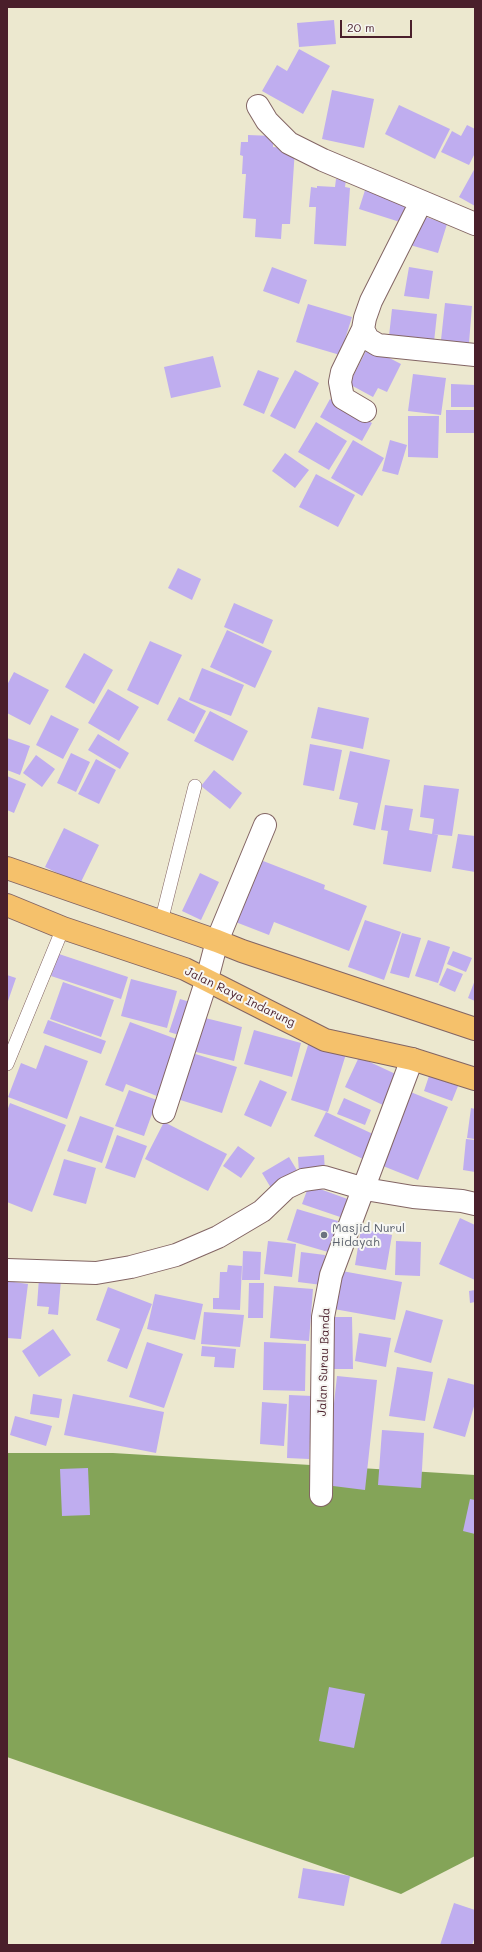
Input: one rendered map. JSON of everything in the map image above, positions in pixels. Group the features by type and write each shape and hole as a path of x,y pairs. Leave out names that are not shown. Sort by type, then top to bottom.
{"highway":[{"path":"7,868 242,951 475,1029"},
{"name":"Jalan Raya Indarung","path":"7,905 63,928 185,969 325,1040 412,1059 475,1080"}],"street":[{"path":"258,106 267,121 289,143 323,160 475,224"},
{"path":"365,411 343,398 340,382 342,372 363,330 365,318 371,301 421,202"},
{"path":"363,330 368,339 378,345 475,354"},
{"path":"164,1112 207,979 217,941 265,825"},
{"name":"Jalan Surau Banda","path":"321,1495 323,1317 331,1275 365,1189 412,1059"},
{"path":"7,1270 96,1273 176,1256 218,1237 262,1211 286,1188 302,1180 324,1177 365,1189 462,1201 475,1204"}],"lane":[{"path":"161,922 196,786"},
{"path":"7,1064 63,928"}],"green space":[{"path":"7,1453 113,1453 475,1475 475,1856 401,1894 7,1757"}],"building":[{"path":"334,20 336,44 299,47 297,23"},
{"path":"299,49 330,66 303,114 262,91 277,65 287,71"},
{"path":"332,90 374,99 364,148 322,139"},
{"path":"399,105 450,129 435,159 385,134"},
{"path":"467,125 475,129 475,153 469,165 441,152 452,131 461,136"},
{"path":"248,135 273,136 273,147 295,149 290,224 282,224 281,239 255,237 256,219 243,218 246,174 242,174 243,156 240,155 241,142 248,142"},
{"path":"475,168 475,206 459,197"},
{"path":"336,179 346,180 345,187 350,188 346,246 314,244 316,207 309,207 311,187 335,187"},
{"path":"367,184 411,198 403,223 359,209"},
{"path":"420,215 447,224 438,253 410,245"},
{"path":"272,267 307,280 299,304 263,291"},
{"path":"409,267 433,271 429,299 404,296"},
{"path":"445,303 472,306 469,343 441,340"},
{"path":"308,304 352,317 340,355 296,342"},
{"path":"392,309 437,314 434,342 389,336"},
{"path":"368,347 401,364 387,392 378,388 373,397 349,384"},
{"path":"213,356 221,387 171,398 164,367"},
{"path":"258,370 279,378 264,414 243,405"},
{"path":"295,370 319,383 295,429 270,416"},
{"path":"413,374 446,378 441,415 408,411"},
{"path":"451,384 475,385 475,407 451,407"},
{"path":"330,399 372,423 362,441 320,417"},
{"path":"446,410 475,410 475,433 446,433"},
{"path":"408,416 439,416 438,458 408,457"},
{"path":"316,422 347,441 329,470 298,452"},
{"path":"353,440 384,458 362,496 331,478"},
{"path":"390,440 407,445 398,475 382,471"},
{"path":"285,453 309,470 295,488 272,471"},
{"path":"316,474 355,495 338,527 299,507"},
{"path":"178,568 201,579 192,600 168,588"},
{"path":"234,603 273,620 263,644 224,627"},
{"path":"227,630 272,651 255,688 210,667"},
{"path":"150,641 182,655 158,705 127,690"},
{"path":"84,653 113,670 94,704 65,687"},
{"path":"202,668 244,685 231,716 189,700"},
{"path":"14,672 49,690 30,725 7,713 7,685"},
{"path":"108,689 139,707 119,741 88,723"},
{"path":"179,697 206,711 194,734 167,720"},
{"path":"318,707 369,718 363,749 311,738"},
{"path":"210,711 248,731 233,761 194,741"},
{"path":"51,715 79,729 63,759 36,745"},
{"path":"98,734 129,753 120,769 88,750"},
{"path":"7,738 30,746 20,775 7,770"},
{"path":"310,744 342,750 334,791 303,785"},
{"path":"350,751 390,760 375,830 353,825 358,803 339,799"},
{"path":"71,753 90,762 76,792 57,783"},
{"path":"36,755 55,769 42,787 23,773"},
{"path":"96,759 116,770 99,804 78,794"},
{"path":"214,770 242,793 230,809 201,786"},
{"path":"7,776 26,784 14,813 7,810"},
{"path":"424,785 459,789 452,836 432,834 434,819 420,817"},
{"path":"385,805 413,809 409,830 438,835 431,872 383,864 388,831 381,830"},
{"path":"64,828 99,845 80,884 45,867"},
{"path":"458,834 475,836 475,872 452,868"},
{"path":"258,859 325,885 324,889 367,906 349,951 274,922 269,935 233,921"},
{"path":"200,873 219,882 201,920 182,911"},
{"path":"365,920 401,932 384,980 348,967"},
{"path":"402,933 421,938 409,978 390,973"},
{"path":"428,940 450,947 438,983 415,976"},
{"path":"453,951 472,958 466,972 447,964"},
{"path":"59,954 128,977 121,999 51,976"},
{"path":"447,968 463,974 455,992 439,985"},
{"path":"7,975 16,978 7,1004"},
{"path":"131,979 177,991 167,1028 121,1016"},
{"path":"475,980 475,1001 468,998"},
{"path":"63,982 114,1000 101,1037 50,1019"},
{"path":"180,999 197,1004 186,1037 169,1032"},
{"path":"201,1017 242,1027 234,1061 192,1051"},
{"path":"48,1020 106,1041 101,1054 43,1033"},
{"path":"130,1022 179,1040 157,1096 126,1084 123,1092 105,1085"},
{"path":"254,1030 301,1043 292,1077 244,1064"},
{"path":"309,1042 346,1054 328,1112 291,1100"},
{"path":"45,1045 88,1061 67,1119 8,1097 21,1063 36,1069"},
{"path":"189,1052 237,1067 222,1113 174,1098"},
{"path":"359,1057 402,1077 387,1107 345,1087"},
{"path":"429,1076 458,1086 452,1101 424,1091"},
{"path":"260,1080 287,1092 271,1127 244,1115"},
{"path":"129,1090 157,1100 144,1136 115,1126"},
{"path":"408,1091 448,1107 418,1180 378,1164"},
{"path":"344,1098 371,1110 365,1125 337,1114"},
{"path":"10,1103 66,1125 32,1212 7,1202 7,1111"},
{"path":"471,1108 475,1109 475,1139 467,1138"},
{"path":"326,1112 375,1135 363,1159 314,1136"},
{"path":"80,1116 114,1128 102,1163 67,1151"},
{"path":"164,1122 227,1154 208,1191 145,1159"},
{"path":"117,1135 147,1146 135,1178 105,1168"},
{"path":"466,1139 475,1140 475,1172 463,1170"},
{"path":"238,1146 255,1158 241,1178 223,1166"},
{"path":"324,1155 325,1172 299,1173 298,1157"},
{"path":"289,1157 298,1172 271,1188 262,1173"},
{"path":"64,1159 96,1168 86,1204 53,1195"},
{"path":"309,1185 353,1201 346,1219 302,1204"},
{"path":"297,1209 338,1221 328,1252 287,1240"},
{"path":"460,1218 475,1225 475,1280 439,1264"},
{"path":"361,1229 392,1235 386,1270 355,1265"},
{"path":"268,1241 296,1244 292,1277 264,1274"},
{"path":"396,1241 421,1242 420,1276 395,1275"},
{"path":"243,1251 261,1252 260,1280 242,1280"},
{"path":"301,1252 325,1255 322,1285 298,1282"},
{"path":"228,1265 242,1266 240,1310 213,1309 213,1298 219,1298 220,1272 227,1272"},
{"path":"342,1271 402,1282 395,1320 334,1309"},
{"path":"39,1278 61,1280 58,1315 48,1314 49,1307 37,1306"},
{"path":"7,1281 28,1284 21,1339 7,1338"},
{"path":"249,1283 264,1283 263,1318 248,1318"},
{"path":"274,1286 313,1289 309,1341 270,1338"},
{"path":"108,1287 152,1304 127,1369 107,1361 120,1329 96,1320"},
{"path":"475,1290 475,1302 470,1303 469,1291"},
{"path":"155,1294 203,1304 195,1340 147,1329"},
{"path":"406,1310 443,1320 431,1363 394,1352"},
{"path":"204,1312 244,1315 240,1347 201,1344"},
{"path":"328,1317 352,1317 353,1369 329,1369"},
{"path":"53,1329 71,1355 39,1377 22,1351"},
{"path":"359,1333 391,1338 386,1367 355,1361"},
{"path":"147,1342 183,1354 164,1408 129,1397"},
{"path":"264,1342 306,1344 305,1391 263,1390"},
{"path":"202,1346 236,1349 234,1368 214,1367 215,1357 201,1356"},
{"path":"397,1367 433,1372 425,1421 389,1416"},
{"path":"337,1376 377,1380 365,1490 325,1485"},
{"path":"448,1378 475,1385 475,1403 465,1437 433,1428"},
{"path":"33,1394 62,1399 59,1418 30,1414"},
{"path":"73,1394 164,1412 156,1453 64,1435"},
{"path":"289,1395 312,1396 309,1459 287,1458"},
{"path":"262,1402 287,1404 284,1446 260,1444"},
{"path":"15,1416 52,1426 46,1446 10,1435"},
{"path":"382,1430 424,1433 421,1488 378,1485"},
{"path":"88,1468 90,1515 62,1516 60,1469"},
{"path":"470,1499 475,1500 475,1534 463,1531"},
{"path":"329,1687 365,1694 354,1748 319,1741"},
{"path":"303,1868 350,1876 344,1906 298,1898"},
{"path":"454,1903 475,1910 475,1937 472,1945 440,1945"}],"place":[{"name":"Masjid Nurul Hidayah","path":"324,1235"}]}
